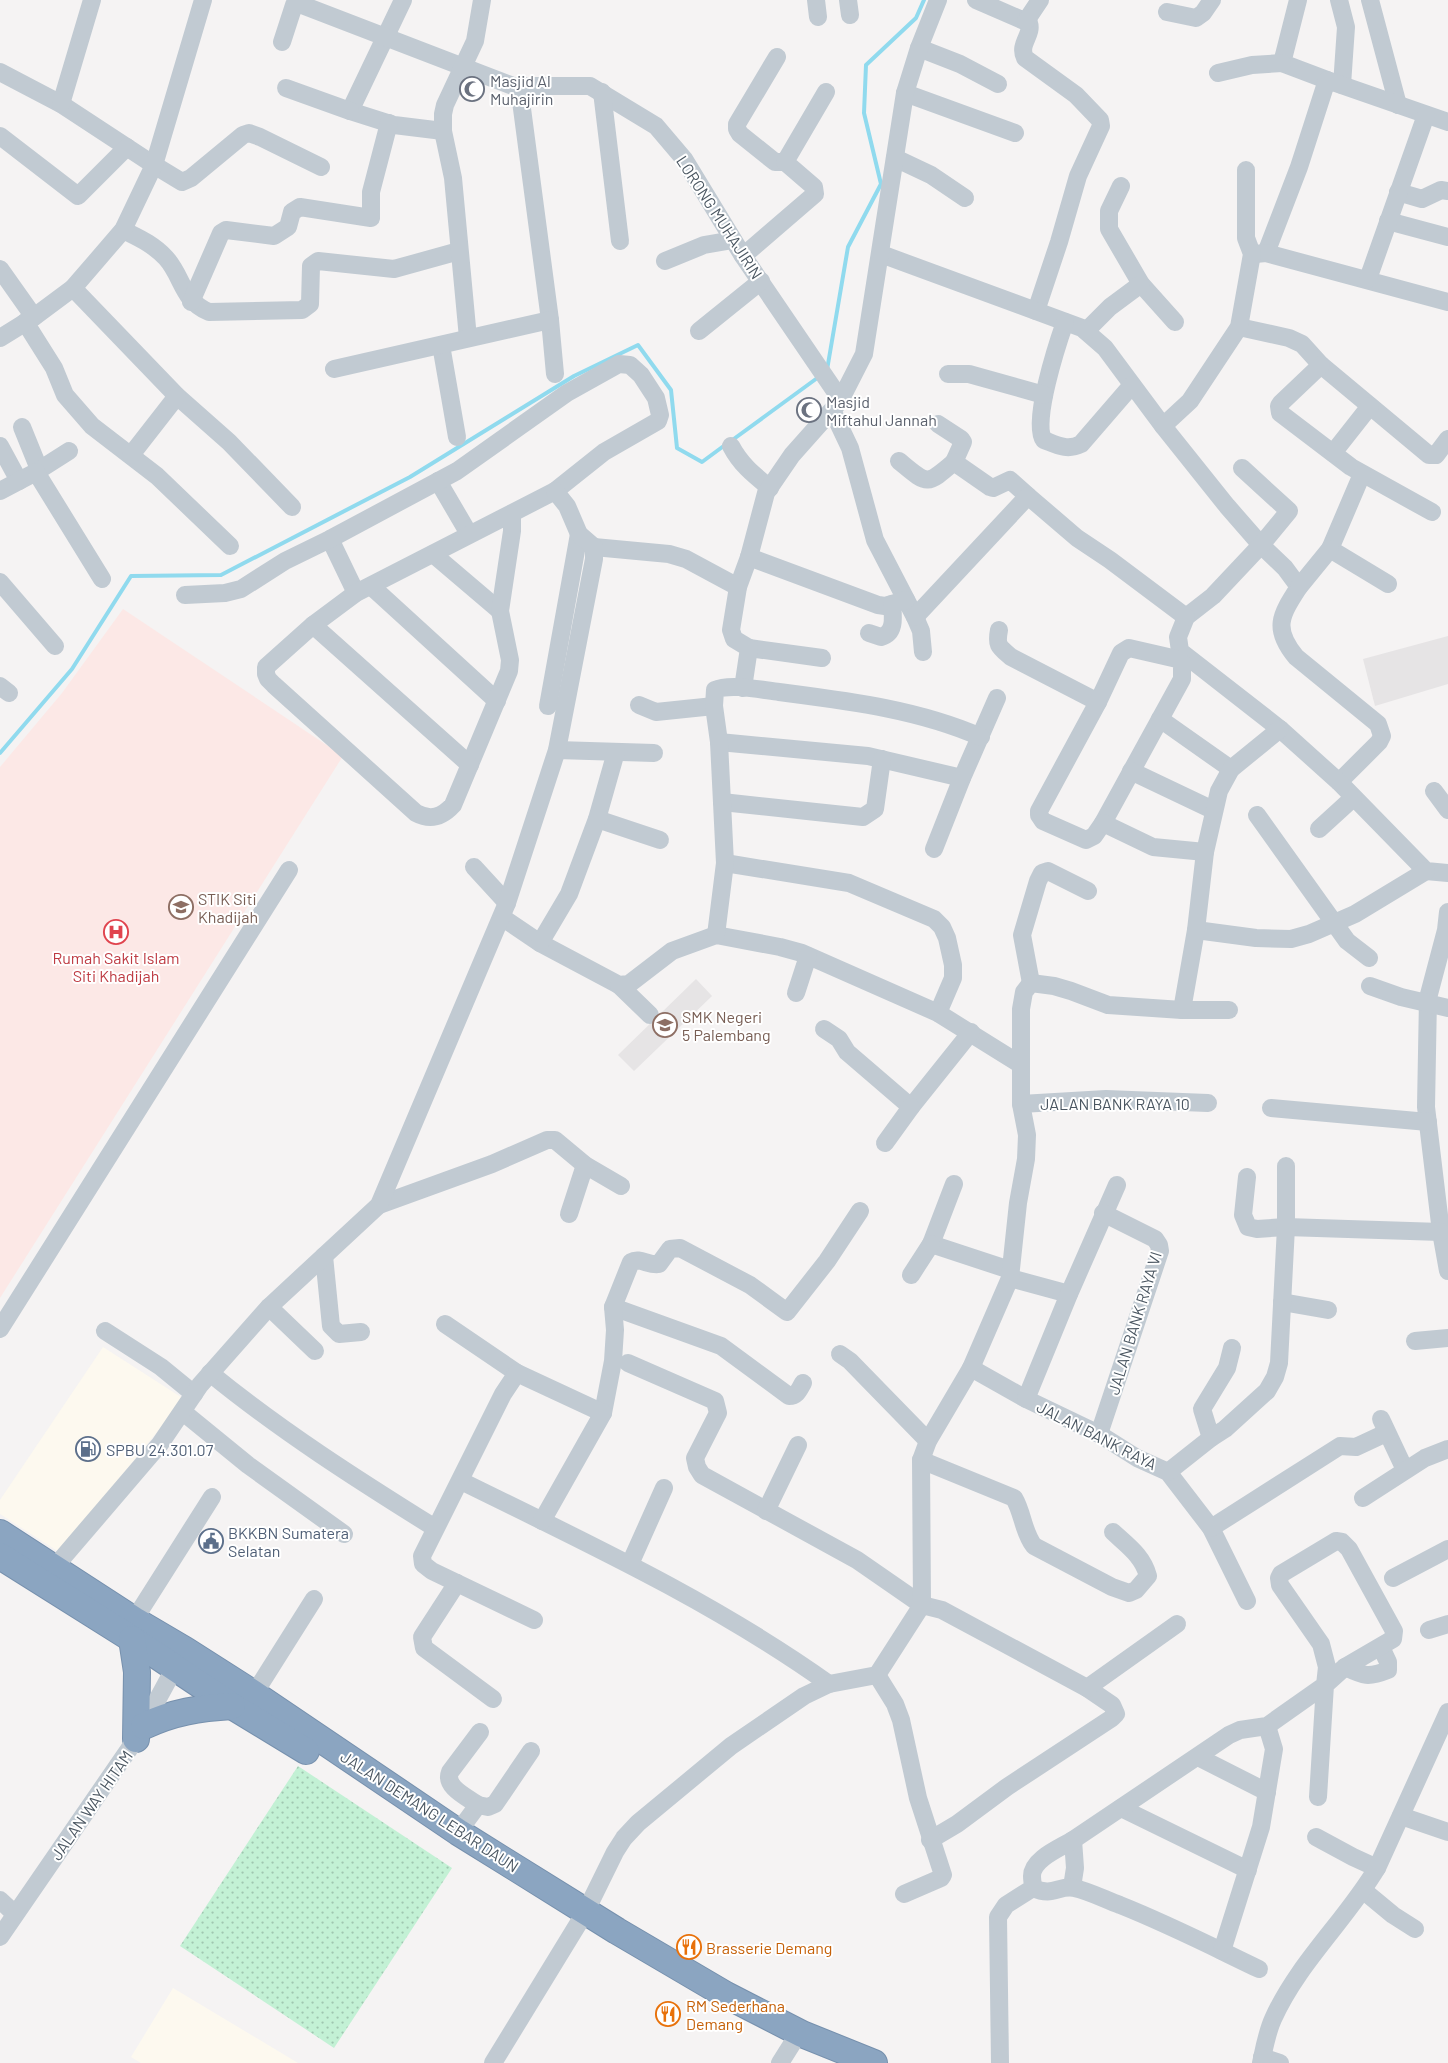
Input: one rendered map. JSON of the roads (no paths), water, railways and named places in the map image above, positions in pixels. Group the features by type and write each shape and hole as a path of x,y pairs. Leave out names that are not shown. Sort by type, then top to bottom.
{"highway":[{"name":"JALAN DEMANG LEBAR DAUN","path":"0,1533 48,1575 243,1700 458,1832 582,1917 732,2014 786,2054 833,2063"},
{"name":"JALAN DEMANG LEBAR DAUN","path":"0,1556 48,1575"},
{"path":"133,1629 138,1672 140,1733 175,1713 243,1700"},
{"name":"JALAN DEMANG LEBAR DAUN","path":"243,1700 294,1743 473,1860 582,1917 617,1931 726,1995 802,2034 874,2063"}],"street":[{"path":"61,104 92,0"},
{"path":"0,338 30,320 73,288 123,230 154,165 203,0"},
{"path":"350,111 403,0"},
{"path":"468,338 453,178 443,131 442,114 475,41 482,0"},
{"path":"822,658 749,648 734,639 730,630 738,587 749,557 766,493 792,455 837,406 864,354 905,93 919,48 938,0"},
{"path":"976,0 1026,21 1030,25 1022,46 1025,58 1076,96 1094,113 1101,126 1078,176 1060,242 1036,312"},
{"path":"1026,21 1040,0"},
{"path":"1167,12 1196,18 1203,13 1212,0"},
{"path":"1282,63 1298,0"},
{"path":"1163,426 1190,402 1239,327 1259,254 1335,82 1347,32 1339,0"},
{"path":"1370,0 1398,105"},
{"name":"LORONG MUHAJIRIN","path":"282,42 296,3 513,86 590,86 656,126 684,159 743,256 796,337 831,384 875,540 899,602 915,617 921,631 923,652"},
{"path":"919,48 960,64 998,84"},
{"path":"743,256 815,194 814,187 785,162 774,162 740,134 737,129 737,124 777,57"},
{"path":"1218,73 1252,65 1282,63 1448,122"},
{"path":"0,72 61,104 178,180 187,180 236,139 249,134 260,137 321,167"},
{"path":"519,86 550,320 555,374"},
{"path":"286,88 389,123 443,131"},
{"path":"602,92 620,241"},
{"path":"785,162 826,92"},
{"path":"905,93 1015,134"},
{"path":"1368,279 1426,115"},
{"path":"191,302 221,233 226,230 274,236 288,227 292,212 300,207 371,218 371,192 389,123"},
{"path":"0,136 78,196 127,147"},
{"path":"895,158 931,174 964,198"},
{"path":"1246,170 1246,238 1259,254 1368,279 1448,302"},
{"path":"1122,186 1109,211 1107,220 1109,229 1142,284 1175,322"},
{"path":"1398,192 1422,199 1441,190 1448,191"},
{"path":"1388,221 1448,237"},
{"path":"123,230 152,245 167,260 191,302 209,312 302,310 310,304 311,266 318,261 394,269 459,251"},
{"path":"665,261 704,245 733,240"},
{"path":"881,254 1086,331 1105,348 1163,426 1261,545 1285,568 1299,587"},
{"path":"0,269 30,320 65,394 92,426 157,476 230,546"},
{"path":"699,331 761,281"},
{"path":"1086,331 1110,307 1142,284"},
{"path":"73,288 177,396 229,442 292,507"},
{"path":"334,369 550,320"},
{"path":"1065,322 1051,365 1044,395 1040,432 1044,440 1063,448 1081,444 1132,385"},
{"path":"1239,327 1302,344 1321,365 1431,456 1436,454 1448,439"},
{"path":"441,345 457,437"},
{"path":"185,595 225,593 241,589 285,560 330,539 457,470 567,393 619,364 630,365 641,375 656,398 660,415 658,421 604,452 555,491 470,534 364,590 313,625 266,668 268,679 416,813 432,818 446,812 453,805 509,671 510,660 500,611 512,531 512,513"},
{"path":"1321,365 1279,406 1280,413 1362,474 1432,512"},
{"path":"948,374 969,374 1044,395"},
{"path":"131,455 177,396"},
{"path":"1333,453 1370,406"},
{"path":"899,461 916,475 928,480 934,479 954,462 963,442 961,438 938,424"},
{"path":"22,427 37,470 102,579"},
{"path":"0,446 19,480"},
{"path":"731,446 738,460 748,471 770,488"},
{"path":"0,490 69,451"},
{"path":"954,462 993,488 1010,480 1077,538 1110,560 1186,617"},
{"path":"1242,468 1289,511 1261,545 1213,596 1186,617 1178,637 1180,651 1280,729 1339,782 1426,871"},
{"path":"1339,782 1379,742 1382,736 1378,724 1296,658 1286,646 1281,630 1282,613 1299,587 1330,550 1362,474"},
{"path":"438,481 470,534"},
{"path":"555,491 567,506 579,534 594,547 669,554 686,559 738,587"},
{"path":"915,617 1028,496"},
{"path":"379,1205 505,910 557,750 579,534"},
{"path":"330,539 364,590 496,701"},
{"path":"548,706 566,657 594,559 594,547"},
{"path":"1330,550 1388,584"},
{"path":"433,554 500,611"},
{"path":"749,557 878,605 899,602 888,633 881,637 869,633"},
{"path":"0,582 55,646"},
{"path":"313,625 470,765"},
{"path":"999,630 997,641 999,647 1011,658 1098,702"},
{"path":"743,688 749,648"},
{"path":"1129,648 1169,656 1177,659 1182,664 1182,679 1102,823 1094,836 1086,840 1043,821 1039,811 1098,702 1125,649 1129,648"},
{"path":"716,935 726,863 719,742 714,706 714,692 717,688 743,688 874,705 960,728 981,737"},
{"path":"934,849 997,698"},
{"path":"639,706 656,712 714,706"},
{"path":"1160,719 1232,768"},
{"path":"1182,1010 1196,930 1205,852 1213,810 1219,791 1232,768 1280,729"},
{"path":"719,742 868,756 962,778"},
{"path":"557,750 654,753"},
{"path":"540,943 570,894 597,819 616,752"},
{"path":"722,802 863,817 875,809 882,759"},
{"path":"1131,771 1213,810"},
{"path":"1434,791 1448,810"},
{"path":"1319,828 1353,798"},
{"path":"1257,815 1347,941 1369,958"},
{"path":"597,819 660,840"},
{"path":"1102,823 1153,846 1205,852"},
{"path":"726,863 850,883 934,919 942,927 946,938 953,965 954,978 938,1013"},
{"path":"474,867 505,910 540,943 620,985 650,1016"},
{"path":"0,1329 289,870"},
{"path":"493,2063 582,1917 615,1852 624,1838 638,1823 731,1746 804,1696 830,1684 877,1675 922,1605 921,1460 928,1441 971,1368 1010,1274 1018,1203 1026,1159 1027,1135 1021,1104 1021,1009 1024,992 1031,983 1022,934 1042,873 1048,871 1088,891"},
{"path":"1196,930 1256,938 1292,940 1355,914 1382,900 1426,871 1448,873"},
{"path":"1448,912 1446,930 1428,998 1426,1107 1441,1232 1448,1271"},
{"path":"620,985 629,984 672,951 716,935 780,947 870,981 938,1013 1020,1064"},
{"path":"796,993 808,956"},
{"path":"1031,983 1054,986 1108,1005 1182,1010 1229,1010"},
{"path":"1370,986 1428,1005 1448,1008"},
{"path":"824,1029 839,1039 847,1052 911,1107"},
{"path":"885,1143 970,1032"},
{"name":"JALAN BANK RAYA 10","path":"1021,1104 1106,1099 1208,1103"},
{"path":"1272,1108 1428,1122"},
{"path":"48,1575 160,1444 210,1372 269,1307 379,1205 492,1164 547,1140 555,1140 585,1165 621,1186"},
{"path":"569,1214 585,1165"},
{"path":"1168,1472 1225,1429 1267,1391 1276,1377 1279,1363 1286,1227 1286,1166"},
{"path":"1247,1177 1242,1215 1248,1227 1257,1230 1286,1227 1441,1232"},
{"path":"911,1275 931,1244 954,1184"},
{"path":"1026,1399 1103,1213 1117,1185"},
{"path":"542,1521 603,1413 613,1361 615,1330 613,1307 631,1262 637,1260 654,1265 659,1264 670,1249 677,1247 750,1285 787,1312 827,1261 860,1211"},
{"name":"JALAN BANK RAYA VI","path":"1099,1434 1160,1251 1155,1239 1103,1213"},
{"path":"931,1244 1069,1294"},
{"path":"324,1256 331,1326 339,1334 361,1332"},
{"path":"1282,1302 1328,1310"},
{"path":"269,1307 315,1351"},
{"path":"613,1307 721,1346 789,1396 794,1396 803,1383"},
{"path":"445,1324 517,1373 603,1413"},
{"path":"106,1331 136,1349 194,1394"},
{"path":"1415,1342 1448,1338"},
{"path":"1211,1438 1202,1409 1226,1368 1232,1348"},
{"path":"840,1354 850,1361 928,1441"},
{"path":"628,1363 715,1401 718,1413 695,1458 697,1467 706,1478 856,1560 922,1605 942,1610 1087,1688 1112,1705 1116,1714 1112,1718 1007,1787 958,1824 930,1840"},
{"name":"JALAN BANK RAYA","path":"971,1368 1026,1399 1099,1434 1137,1458 1168,1472 1211,1528 1247,1601"},
{"path":"210,1372 243,1400 293,1436 435,1528"},
{"path":"517,1373 503,1394 461,1481 435,1528 422,1556 422,1561 432,1571 534,1620"},
{"path":"183,1412 248,1466 344,1534"},
{"path":"1211,1528 1340,1446 1356,1447 1384,1426 1406,1470"},
{"path":"766,1511 798,1445"},
{"path":"1362,1498 1425,1458 1448,1449"},
{"path":"921,1460 1014,1498 1034,1546 1112,1587 1129,1593 1136,1590 1148,1576 1146,1568 1141,1558 1113,1532"},
{"path":"461,1481 630,1564 711,1608 788,1655 830,1684"},
{"path":"630,1564 664,1488"},
{"path":"133,1629 212,1497"},
{"path":"1033,1888 1032,1874 1037,1865 1047,1856 1229,1736 1240,1730 1267,1726 1325,1685 1345,1667 1393,1639 1394,1631 1349,1550 1342,1542 1336,1541 1281,1574 1279,1578 1280,1585 1321,1644 1328,1666 1325,1685 1318,1797"},
{"path":"1393,1578 1448,1549"},
{"path":"457,1583 422,1637 423,1646 425,1650 493,1699"},
{"path":"243,1700 314,1600"},
{"path":"1087,1688 1177,1624"},
{"path":"1429,1630 1448,1624"},
{"path":"1345,1667 1364,1676 1388,1670 1388,1662 1381,1647"},
{"name":"JALAN WAY HITAM","path":"0,1937 140,1733 179,1659"},
{"path":"877,1675 894,1704 900,1720 930,1840 943,1875 942,1878 904,1894"},
{"path":"1280,2063 1261,2060 1273,2020 1296,1979 1364,1891 1378,1868 1400,1816 1441,1745 1448,1712"},
{"path":"1222,1951 1261,1828 1274,1748 1267,1726"},
{"path":"480,1732 450,1772 448,1778 452,1786 478,1805 488,1807 495,1804 530,1751"},
{"path":"1198,1757 1267,1792"},
{"path":"458,1832 478,1805"},
{"path":"1121,1808 1248,1870"},
{"path":"1400,1816 1448,1832"},
{"path":"1316,1837 1352,1857 1378,1868"},
{"path":"1072,1888 1075,1868 1073,1840"},
{"path":"1033,1888 1042,1892 1072,1888 1163,1922 1259,1969"},
{"path":"1000,2063 998,1917 1006,1905 1033,1888"},
{"path":"1364,1891 1393,1915 1415,1929"},
{"path":"0,1900 16,1914"}],"waterway":[{"path":"827,370 848,247 881,184 864,113 866,65 916,18 924,0"},
{"path":"0,753 72,669 131,576 221,575 410,477 574,376 638,345 671,390 677,448 702,462 725,445"},
{"path":"731,441 820,376"}],"place":[{"name":"Masjid Al Muhajirin","path":"472,89"},
{"name":"Masjid Miftahul Jannah","path":"809,410"},
{"name":"STIK Siti Khadijah","path":"181,907"},
{"name":"Rumah Sakit Islam Siti Khadijah","path":"116,932"},
{"name":"SMK Negeri 5 Palembang","path":"665,1025"},
{"name":"SPBU 24.301.07","path":"88,1449"},
{"name":"BKKBN Sumatera Selatan","path":"211,1541"},
{"name":"Brasserie Demang","path":"689,1947"},
{"name":"RM Sederhana Demang","path":"668,2014"}]}
